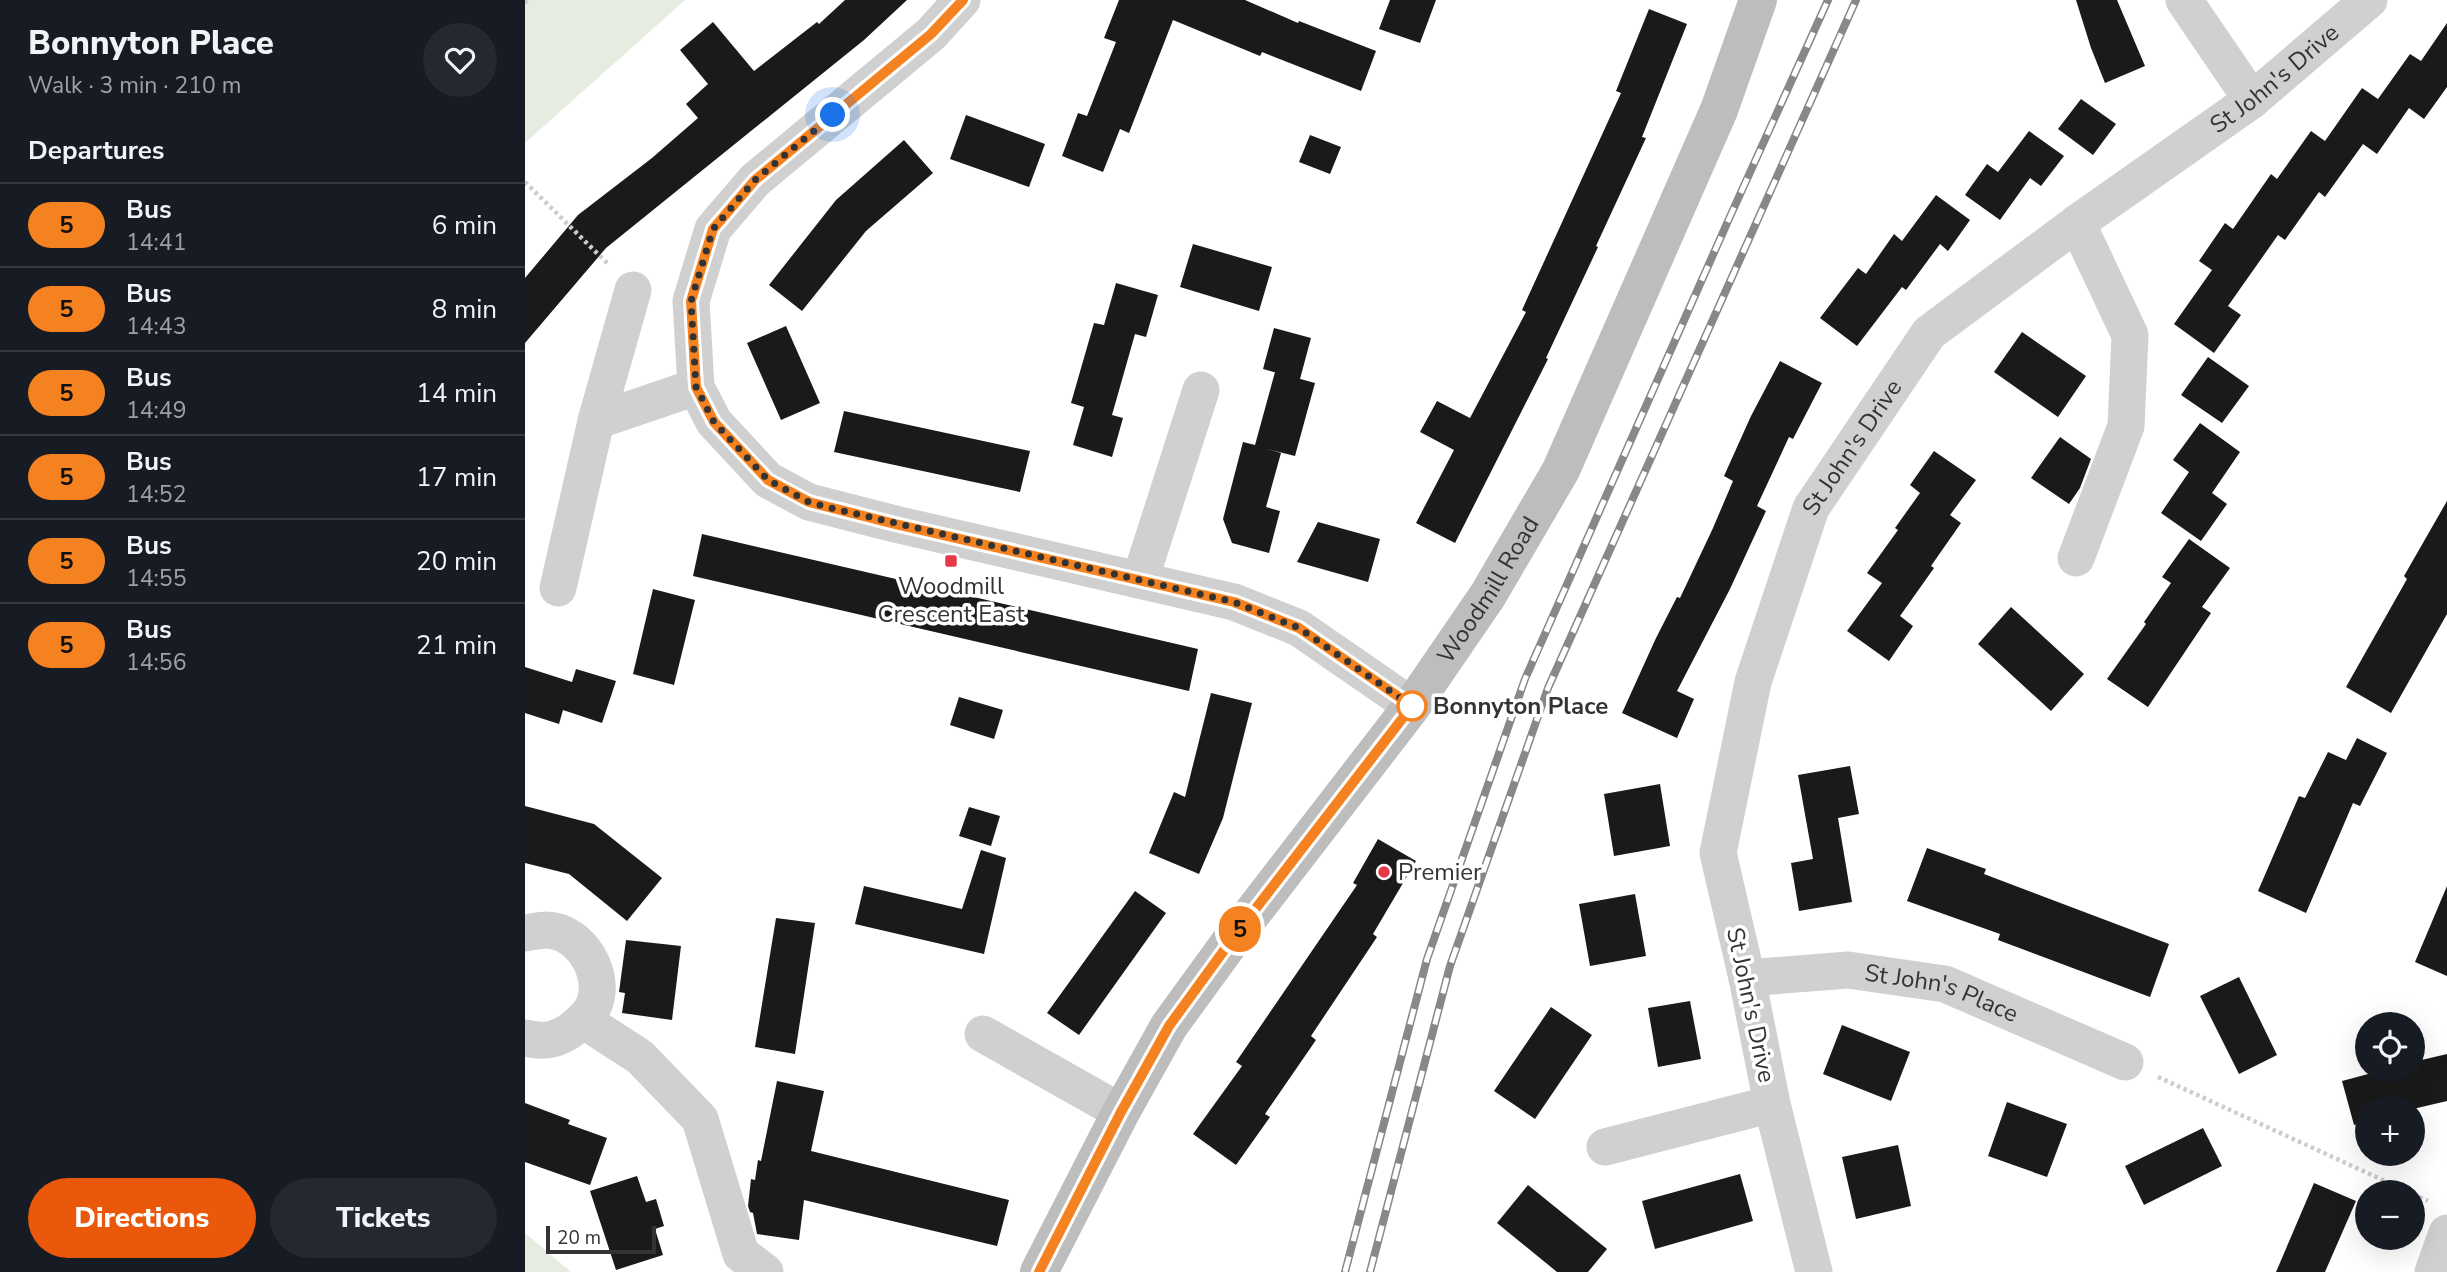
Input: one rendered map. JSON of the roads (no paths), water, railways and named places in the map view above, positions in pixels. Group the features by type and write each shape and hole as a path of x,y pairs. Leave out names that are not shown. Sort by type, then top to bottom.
{"street":[{"path":"963,0 931,34 755,180 713,229 691,301 696,387 714,422 768,480 809,502 1234,602 1299,628 1412,706"},
{"name":"Woodmill Road","path":"1039,1272 1121,1112 1169,1026 1233,938 1412,706 1488,595 1562,470 1719,110 1758,0"},
{"path":"2184,0 2252,100"},
{"name":"St John's Drive","path":"1814,1272 1772,1104 1718,853 1753,682 1811,508 1929,333 2077,223 2252,100 2369,0"},
{"path":"2076,558 2126,426 2130,335 2077,223"},
{"path":"558,588 596,421 633,290"},
{"path":"596,421 696,387"},
{"path":"1140,580 1201,390"},
{"path":"525,933 548,930 572,939 587,954 597,983 594,1006 583,1020 563,1037 540,1042 525,1038"},
{"name":"St John's Place","path":"1747,978 1848,971 1945,984 2125,1062"},
{"path":"583,1020 640,1057 700,1119 741,1254 765,1272"},
{"path":"983,1034 1121,1112"},
{"name":"St John's Drive","path":"1605,1147 1772,1104"},
{"path":"2434,1272 2447,1233"}],"railway":[{"path":"1345,1272 1427,959 1525,679 1828,0"},
{"path":"1370,1272 1450,966 1548,688 1856,0"}],"place":[{"name":"Woodmill Crescent East","path":"951,561"},
{"name":"Bonnyton Place","path":"1412,706"},
{"name":"Premier","path":"1384,872"}]}
